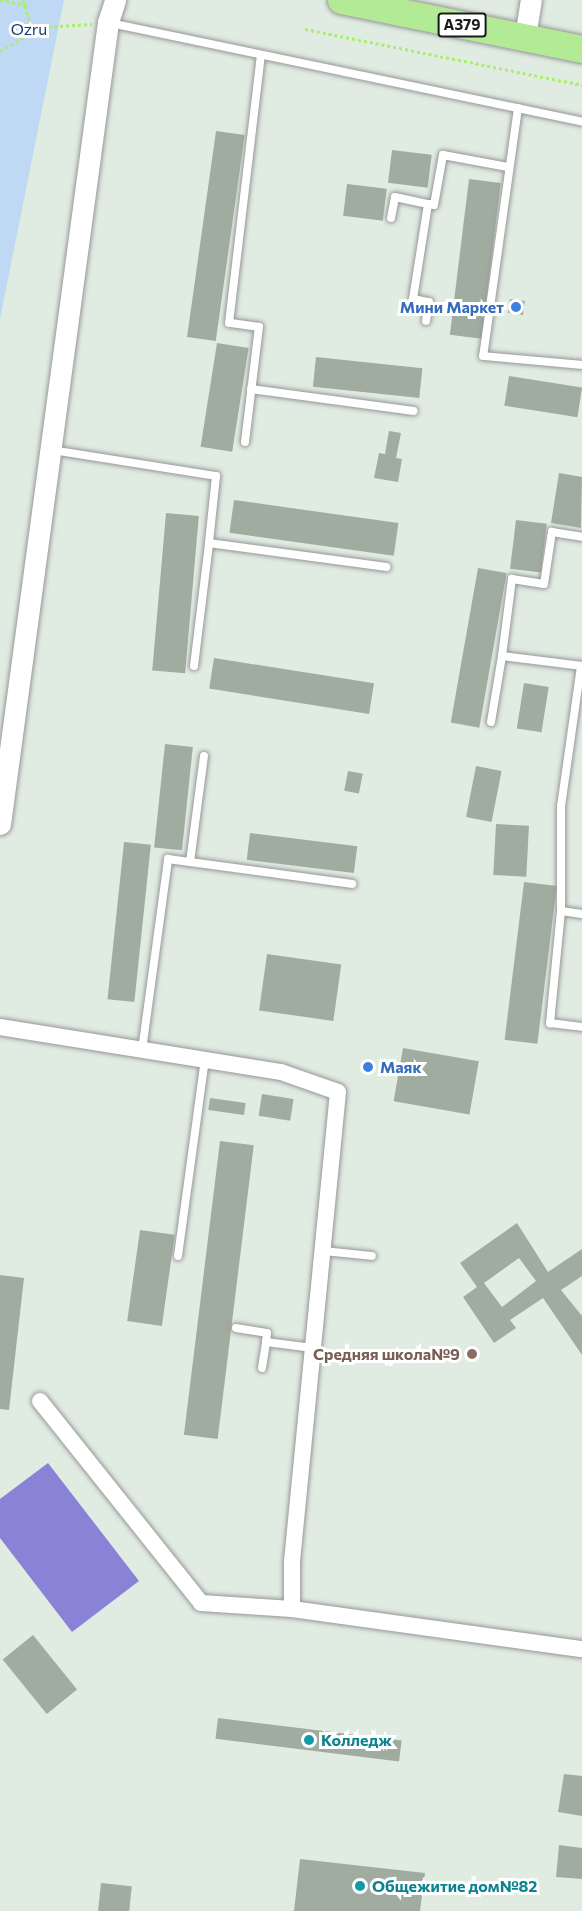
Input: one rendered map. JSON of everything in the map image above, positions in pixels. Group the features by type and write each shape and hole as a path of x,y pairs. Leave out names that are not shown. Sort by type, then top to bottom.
{"highway":[{"name":"A379","path":"341,0 582,49"}],"street":[{"path":"0,824 108,22 115,0"},
{"path":"525,37 531,0"},
{"path":"0,1027 281,1072 338,1092 292,1563 292,1609"},
{"path":"40,1401 201,1603 292,1609 582,1649"}],"lane":[{"path":"108,22 582,122"},
{"path":"245,442 259,327 229,323 261,55"},
{"path":"518,108 483,356 582,365"},
{"path":"391,218 395,197 434,205 443,155 508,167"},
{"path":"426,321 429,302 413,299 428,204"},
{"path":"251,389 414,411"},
{"path":"50,450 216,476 194,666"},
{"path":"491,722 512,579 544,584 552,532 582,537"},
{"path":"208,543 386,567"},
{"path":"502,656 582,666 561,806 561,911 550,1023 582,1027"},
{"path":"190,862 204,756"},
{"path":"142,1050 168,859 352,884"},
{"path":"561,911 582,914"},
{"path":"178,1256 205,1060"},
{"path":"323,1251 372,1256"},
{"path":"236,1329 267,1334 262,1368"},
{"path":"266,1342 313,1348"}],"path":[{"path":"0,0 27,5"},
{"path":"23,0 27,5 33,32"},
{"path":"0,51 42,27 108,22"},
{"path":"305,29 582,85"}],"green space":[{"name":"Ozru","path":"0,0 64,0 0,319"}],"shaded area":[{"path":"48,1463 139,1581 72,1632 0,1538 0,1499"}],"building":[{"path":"216,131 245,135 216,341 187,337"},
{"path":"392,150 432,155 428,188 388,183"},
{"path":"469,179 501,183 482,339 450,335"},
{"path":"347,184 387,189 383,221 343,216"},
{"name":"Мини Маркет","path":"510,299 525,301 523,315 508,313"},
{"path":"217,343 249,348 232,452 201,447"},
{"path":"316,357 422,368 419,398 313,387"},
{"path":"509,376 582,388 577,417 504,406"},
{"path":"389,431 401,433 396,458 402,459 398,482 374,478 379,453 385,454"},
{"path":"559,473 582,477 581,528 551,523"},
{"path":"234,500 398,523 394,556 229,533"},
{"path":"166,513 199,516 185,673 152,670"},
{"path":"516,520 547,524 541,572 510,569"},
{"path":"478,568 507,573 479,728 451,723"},
{"path":"214,658 374,683 369,714 209,689"},
{"path":"524,683 549,687 541,732 517,728"},
{"path":"165,744 193,747 182,850 154,847"},
{"path":"476,766 502,771 492,822 466,817"},
{"path":"348,771 363,774 359,793 344,791"},
{"path":"496,824 529,826 526,877 493,875"},
{"path":"250,833 357,846 354,873 247,860"},
{"path":"124,842 151,845 134,1002 107,999"},
{"path":"524,882 557,886 537,1044 505,1040"},
{"path":"267,954 341,964 333,1021 259,1010"},
{"path":"403,1048 479,1061 469,1115 394,1101"},
{"path":"262,1094 294,1099 290,1121 259,1116"},
{"path":"210,1098 246,1103 244,1115 208,1110"},
{"path":"220,1141 254,1145 218,1439 184,1435"},
{"path":"517,1223 548,1272 582,1249 582,1276 561,1290 582,1316 582,1355 543,1298 510,1320 516,1328 494,1343 463,1297 477,1287 460,1263","holes":["519,1258 536,1281 502,1307 484,1283"]},
{"path":"140,1230 175,1235 162,1326 127,1321"},
{"path":"0,1275 24,1278 9,1410 0,1409"},
{"path":"33,1635 77,1689 47,1714 3,1660"},
{"name":"Колледж","path":"218,1718 402,1741 399,1761 215,1739"},
{"path":"564,1774 582,1776 582,1816 558,1812"},
{"path":"559,1845 582,1848 582,1879 556,1877"},
{"name":"Общежитие дом№82","path":"300,1859 425,1873 420,1911 294,1911"},
{"path":"101,1883 132,1886 129,1911 98,1911"}],"place":[{"name":"Мини Маркет","path":"516,307"},
{"name":"Маяк","path":"368,1067"},
{"name":"Средняя школа№9","path":"472,1354"},
{"name":"Колледж","path":"309,1740"},
{"name":"Общежитие дом№82","path":"360,1886"}]}
